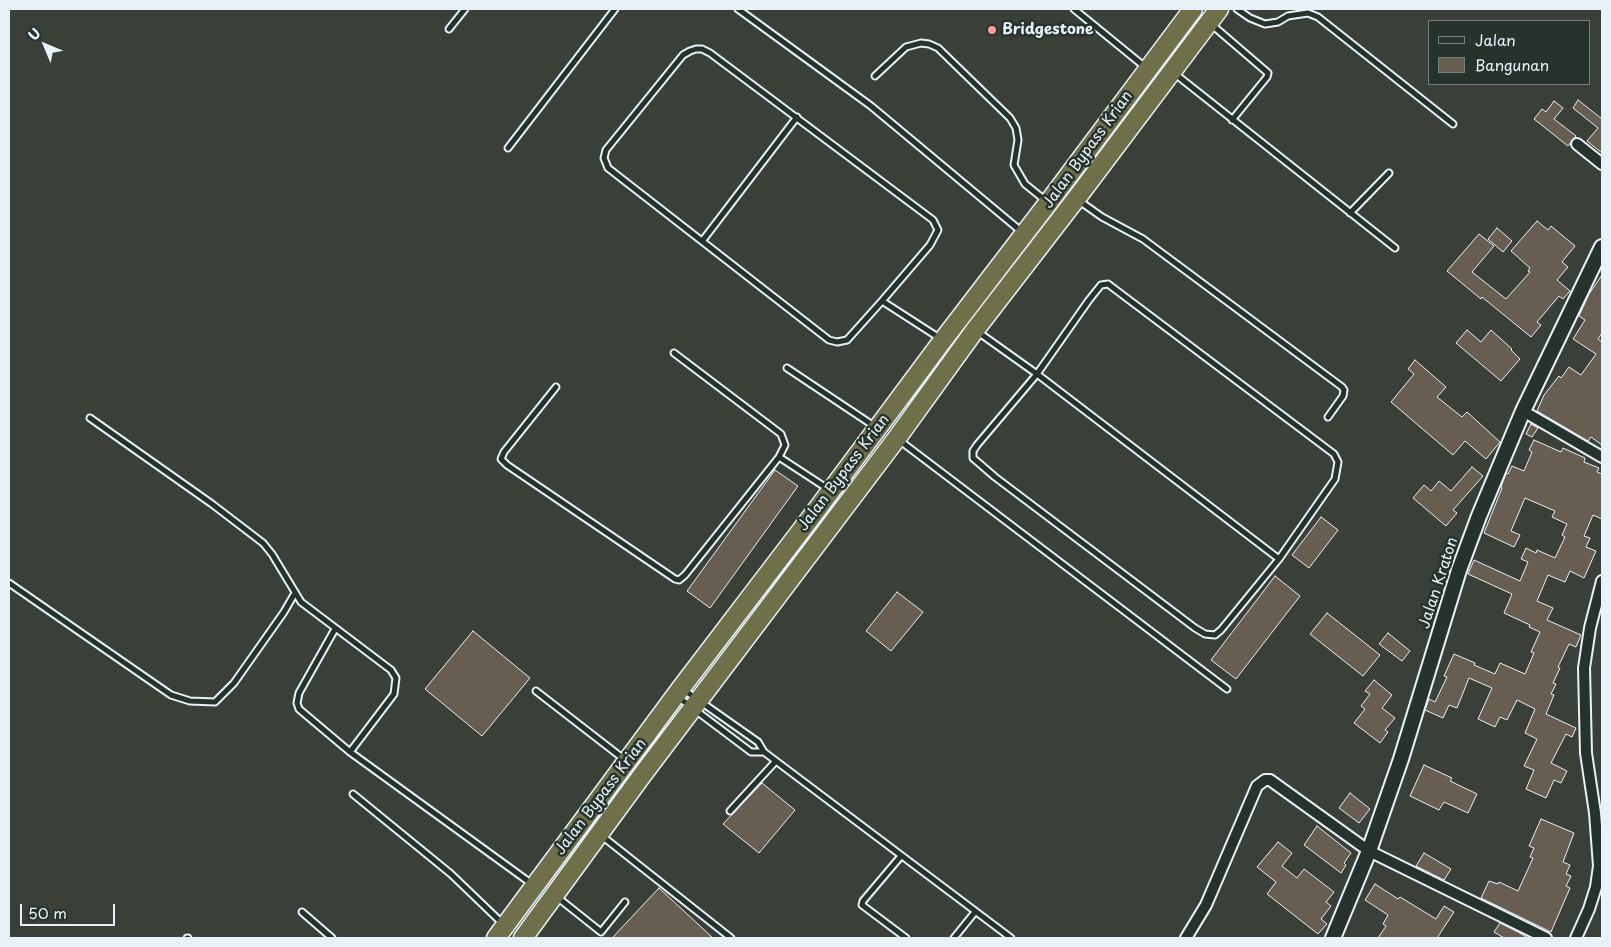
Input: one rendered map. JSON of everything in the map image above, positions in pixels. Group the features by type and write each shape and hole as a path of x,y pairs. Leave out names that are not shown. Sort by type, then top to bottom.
{"highway":[{"name":"Jalan Bypass Krian","path":"501,932 679,691 1193,9"},
{"name":"Jalan Bypass Krian","path":"523,938 696,704 897,438 975,330 1214,16"}],"street":[{"path":"1578,144 1602,164"},
{"name":"Jalan Kraton","path":"1333,938 1369,851 1478,516 1523,411 1602,247"},
{"path":"1523,411 1602,457"},
{"path":"1576,938 1589,909 1596,887 1599,866 1595,813 1586,753 1584,668 1590,628 1599,610 1602,580"},
{"path":"1186,938 1206,905 1257,786 1265,780 1272,780 1369,851 1546,938"}],"lane":[{"path":"449,29 465,9"},
{"path":"508,148 615,9"},
{"path":"738,9 871,106 1024,234"},
{"path":"1074,9 1147,69"},
{"path":"1237,9 1250,18 1265,24 1278,22 1288,16 1308,13 1318,17 1453,124"},
{"path":"1214,16 1268,73 1267,77 1232,120"},
{"path":"875,76 906,47 921,43 938,48 1010,118 1016,128 1018,140 1014,165 1025,184 1048,203"},
{"path":"696,49 710,53 797,117 934,220 938,230 930,245 847,340 837,342 829,340 716,253 702,240 614,174 604,158 606,150 683,55 696,49"},
{"path":"1171,71 1395,248"},
{"path":"702,240 797,117"},
{"path":"1350,213 1389,173"},
{"path":"1076,199 1102,217 1142,239 1342,387 1344,396 1328,417"},
{"path":"1108,284 1334,454 1338,462 1335,479 1279,559 1221,630 1209,635 1195,628 975,460 973,451 1037,374 1101,285 1108,284"},
{"path":"882,301 943,340"},
{"path":"975,330 1037,374 1279,559"},
{"path":"556,387 504,452 501,459 506,465 679,580 685,575 779,457 785,445 781,434 674,353"},
{"path":"787,368 877,429"},
{"path":"90,418 212,504 263,543 272,554 301,602 326,623 391,670 396,678 394,694 350,752"},
{"path":"897,438 1227,689"},
{"path":"779,457 831,491"},
{"path":"9,583 171,695 190,701 206,702 215,702 234,683 284,612 295,593"},
{"path":"335,629 299,692 296,703 299,709 350,752 535,886"},
{"path":"536,690 627,762"},
{"path":"679,691 751,752 764,752"},
{"path":"679,691 696,704 758,742 764,752 1011,938"},
{"path":"730,811 776,761"},
{"path":"353,794 451,874 501,932"},
{"path":"599,834 731,938"},
{"path":"901,856 862,905 906,938"},
{"path":"555,895 601,932 625,902"},
{"path":"302,912 332,938"},
{"path":"954,938 975,912"}],"building":[{"path":"1578,100 1602,119 1602,153 1587,141 1598,128 1573,108"},
{"path":"1554,101 1563,108 1554,119 1576,136 1568,146 1534,119 1542,109 1546,112"},
{"path":"1537,221 1548,230 1551,226 1575,246 1562,262 1568,267 1557,280 1570,291 1563,299 1559,296 1537,322 1541,325 1531,337 1447,271 1479,234 1494,246 1472,272 1506,299 1530,272 1528,271 1530,268 1511,251"},
{"path":"1497,228 1512,241 1503,252 1488,239"},
{"path":"1602,275 1602,333 1598,339 1602,342 1602,445 1591,437 1588,441 1537,411 1544,395 1559,376 1561,378 1569,367 1581,375 1596,354 1573,339 1585,320 1579,316 1589,294"},
{"path":"1467,330 1481,342 1491,330 1520,359 1501,381 1456,343"},
{"path":"1415,360 1446,387 1437,397 1462,417 1467,412 1500,442 1486,459 1465,441 1453,455 1391,402 1414,374 1408,369"},
{"path":"1531,424 1538,428 1532,437 1526,434"},
{"path":"1534,440 1561,452 1563,448 1585,458 1584,462 1599,468 1597,472 1602,474 1602,519 1593,515 1584,536 1590,538 1586,547 1596,551 1584,578 1570,571 1565,582 1548,575 1537,601 1553,608 1547,620 1581,635 1576,647 1569,644 1558,667 1560,668 1553,683 1556,684 1551,694 1554,695 1546,714 1576,728 1572,737 1566,734 1551,763 1567,771 1561,783 1554,780 1546,798 1526,789 1534,770 1524,766 1537,739 1525,733 1535,709 1517,700 1507,720 1500,717 1495,727 1478,719 1492,688 1469,678 1457,708 1449,705 1443,718 1425,710 1429,699 1435,702 1447,677 1444,676 1454,654 1495,674 1500,663 1525,674 1534,653 1531,652 1540,632 1529,627 1530,625 1504,613 1512,594 1468,574 1474,560 1520,581 1528,562 1521,559 1526,548 1536,553 1537,550 1555,558 1565,537 1562,535 1567,524 1552,517 1555,511 1525,498 1511,531 1520,535 1514,547 1484,533 1506,473 1508,474 1512,466 1524,471 1532,452 1529,450"},
{"path":"1472,467 1483,476 1453,510 1457,513 1446,526 1413,498 1424,485 1431,491 1439,481 1451,491"},
{"path":"775,470 798,486 710,608 687,591"},
{"path":"1321,517 1338,530 1309,568 1292,555"},
{"path":"1275,576 1300,596 1236,679 1211,660"},
{"path":"897,592 923,612 891,651 866,631"},
{"path":"1327,613 1380,655 1363,676 1310,634"},
{"path":"473,631 530,678 482,736 425,689"},
{"path":"1388,633 1410,651 1402,661 1379,644"},
{"path":"1374,680 1392,695 1382,708 1395,718 1385,730 1388,732 1380,743 1354,723 1365,709 1361,706 1370,694 1365,691"},
{"path":"1424,765 1452,778 1450,781 1477,794 1468,813 1444,802 1439,810 1410,796"},
{"path":"762,783 795,810 759,853 723,824"},
{"path":"1350,793 1370,809 1359,823 1339,808"},
{"path":"1541,819 1574,833 1563,862 1570,865 1566,874 1571,876 1566,886 1570,888 1551,932 1481,898 1489,881 1498,884 1499,882 1518,891 1533,858 1530,857 1534,848 1529,846"},
{"path":"1317,826 1351,853 1344,863 1346,865 1341,873 1304,845"},
{"path":"1278,842 1292,853 1282,866 1297,878 1304,869 1334,892 1326,902 1331,906 1321,919 1327,924 1318,934 1267,894 1276,882 1257,867"},
{"path":"1424,853 1451,869 1444,880 1416,866"},
{"path":"1375,884 1398,899 1400,897 1436,919 1444,906 1454,912 1437,938 1378,938 1386,926 1383,924 1388,915 1365,900"},
{"path":"659,888 713,938 612,938"},
{"path":"1500,923 1528,938 1504,938 1494,932"}],"place":[{"name":"Bridgestone","path":"992,30"}]}
